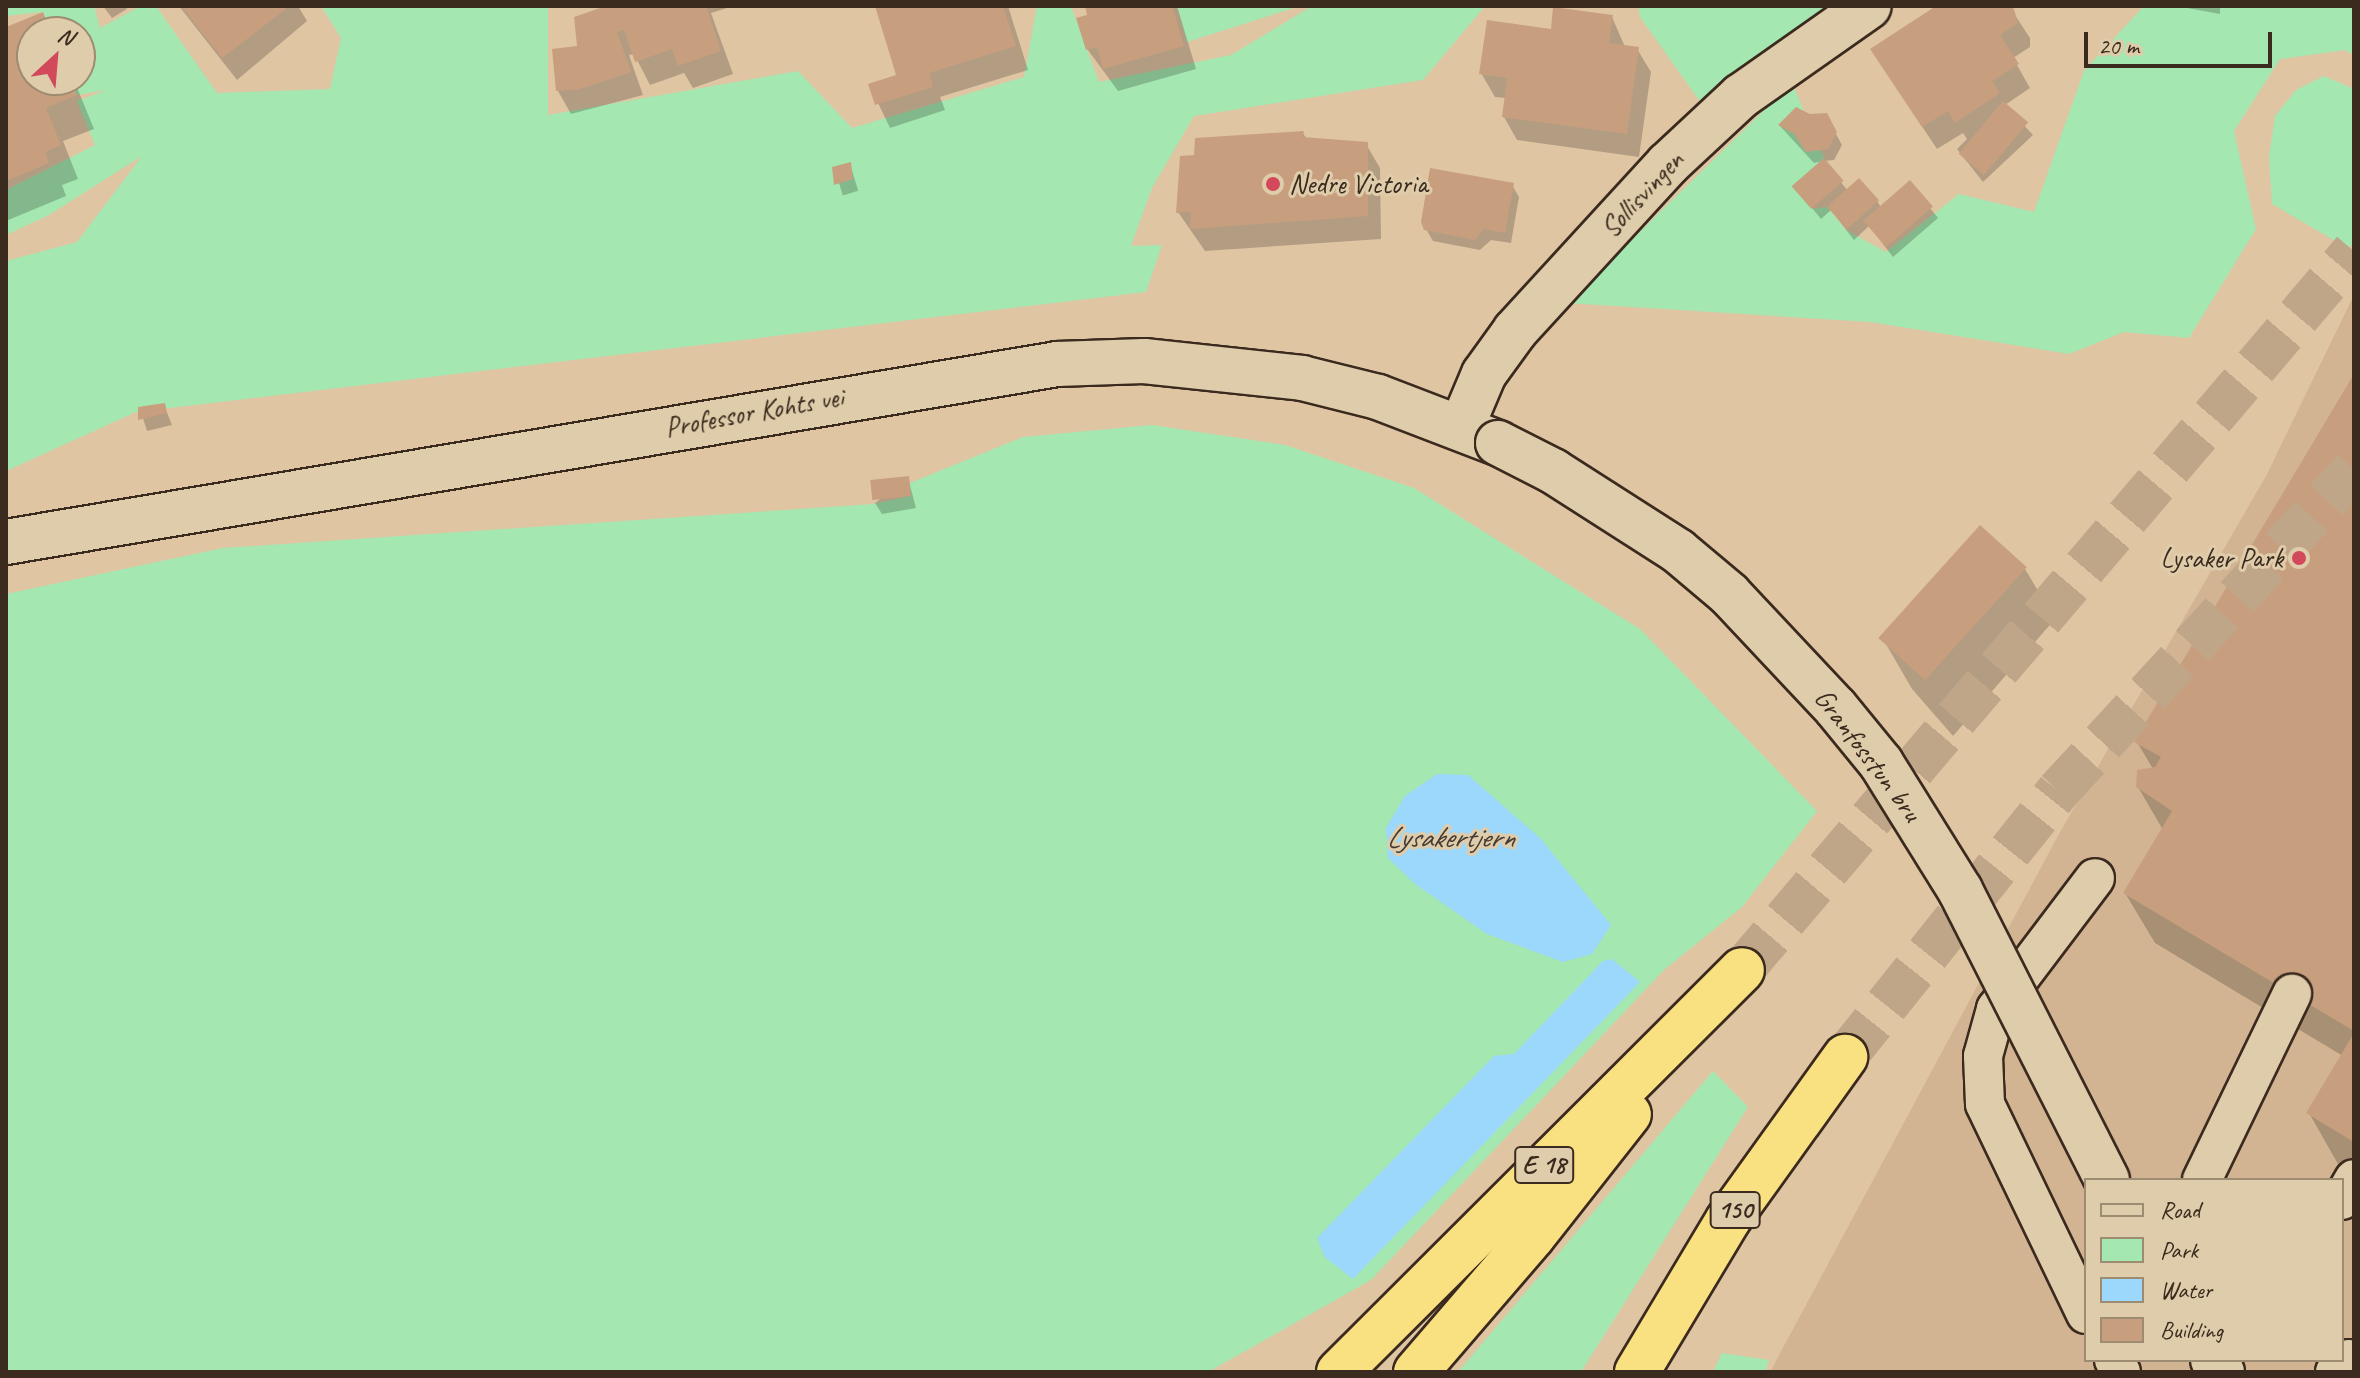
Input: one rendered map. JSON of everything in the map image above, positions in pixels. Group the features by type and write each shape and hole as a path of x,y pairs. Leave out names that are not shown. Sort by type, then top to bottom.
{"highway":[{"name":"E 18","path":"1339,1372 1742,970 1533,1236 1416,1372"},
{"name":"150","path":"1637,1372 1728,1220 1845,1057"}],"main road":[{"name":"Sollisvingen","path":"1480,434 1484,374 1515,331 1668,164 1741,96 1869,6"},
{"name":"Professor Kohts vei","path":"6,542 1057,364 1144,361 1228,367 1378,397 1480,434"},
{"name":"Granfosstun bru","path":"1480,434 1553,471 1678,551 1729,594 1836,708 1881,763 1952,877 2106,1178"}],"lane":[{"path":"2084,1310 1985,1104 1983,1056 1996,1009 2095,878"},
{"path":"2203,1178 2292,994"},
{"path":"2344,1196 2354,1179"}],"shaded area":[{"path":"2354,295 2354,1372 1770,1372 2060,832 2266,476"}],"green space":[{"path":"6,6 94,6 100,28 141,6 156,6 217,93 330,89 341,38 321,6 548,6 548,115 798,71 852,128 1024,77 1037,6 1071,6 1099,82 1231,55 1312,6 1485,6 1423,80 1194,116 1152,188 1131,246 1162,245 1146,292 136,412 6,471 6,261 77,242 142,156 49,215 6,235 6,190 95,145 77,101 107,90 96,92 96,16 45,16 43,12 6,16"},
{"path":"1177,6 1300,6 1187,42"},
{"path":"1638,6 1836,6 1701,103 1640,17"},
{"path":"2144,6 2354,6 2354,55 2345,50 2280,59 2234,131 2256,229 2189,338 2124,332 2069,354 1870,322 1567,303 1792,83 1824,158 1793,187 1813,209 1827,207 1846,230 1886,252 1959,194 2034,212 2084,71"},
{"path":"2324,76 2354,89 2354,240 2349,249 2272,204 2269,157 2275,116 2296,90"},
{"path":"1152,425 1285,445 1414,488 1640,629 1817,811 1742,907 1665,969 1371,1280 1208,1372 6,1372 6,594 223,548 873,504 910,496 910,483 1023,437"},
{"path":"1713,1071 1748,1107 1581,1372 1458,1372"},
{"path":"1722,1353 1769,1360 1765,1372 1713,1372"}],"water":[{"name":"Lysakertjern","path":"1437,774 1468,775 1540,838 1611,925 1592,954 1563,962 1487,934 1415,884 1388,858 1386,828 1405,796"},
{"path":"1612,959 1640,982 1353,1279 1325,1257 1317,1238 1494,1056 1514,1054 1603,961"}],"building":[{"path":"181,6 283,6 286,9 222,58"},
{"path":"606,6 706,6 721,51 678,66 672,49 635,62 624,30 617,32 631,72 580,89 556,91 552,49 577,46 574,17"},
{"path":"875,6 1003,6 1016,46 929,73 933,87 875,105 868,84 896,75"},
{"path":"1085,6 1172,6 1184,46 1103,69 1097,47 1086,50 1076,18 1087,15"},
{"path":"1936,6 2013,6 2018,23 2000,35 2019,64 1992,81 2000,93 1955,123 1948,111 1922,127 1870,49"},
{"path":"1553,7 1613,15 1609,43 1639,47 1627,134 1502,117 1507,78 1479,74 1487,20 1551,29"},
{"path":"16,23 16,96 75,96 46,108 61,145 45,152 49,163 6,181 6,27"},
{"path":"2003,101 2028,122 1984,175 1959,154"},
{"path":"1796,107 1810,114 1827,113 1837,132 1828,149 1806,152 1794,134 1778,125"},
{"name":"Nedre Victoria","path":"1304,131 1302,137 1368,142 1368,216 1190,229 1191,212 1176,213 1180,156 1194,155 1195,138"},
{"path":"1824,158 1844,181 1811,209 1792,186"},
{"path":"851,162 853,179 834,185 832,167"},
{"path":"1430,168 1514,183 1505,233 1484,229 1475,240 1424,230 1421,222"},
{"path":"1859,178 1879,200 1847,229 1827,207"},
{"path":"1910,180 1933,206 1886,247 1863,221"},
{"name":"Lysaker Park","path":"2354,374 2354,1031 2123,893 2172,811 2136,787 2137,770 2155,767 2161,757 2134,742"},
{"path":"165,403 167,413 138,420 138,407"},
{"path":"909,476 911,496 872,500 870,480"},
{"path":"1980,525 2027,567 1925,680 1878,638"},
{"path":"2354,1033 2354,1142 2306,1113"}],"tunnel":[{"path":"1742,970 2354,251"},
{"path":"1845,1057 2058,791 2354,470"}],"place":[{"name":"Nedre Victoria","path":"1273,184"},
{"name":"Lysaker Park","path":"2299,558"}]}
